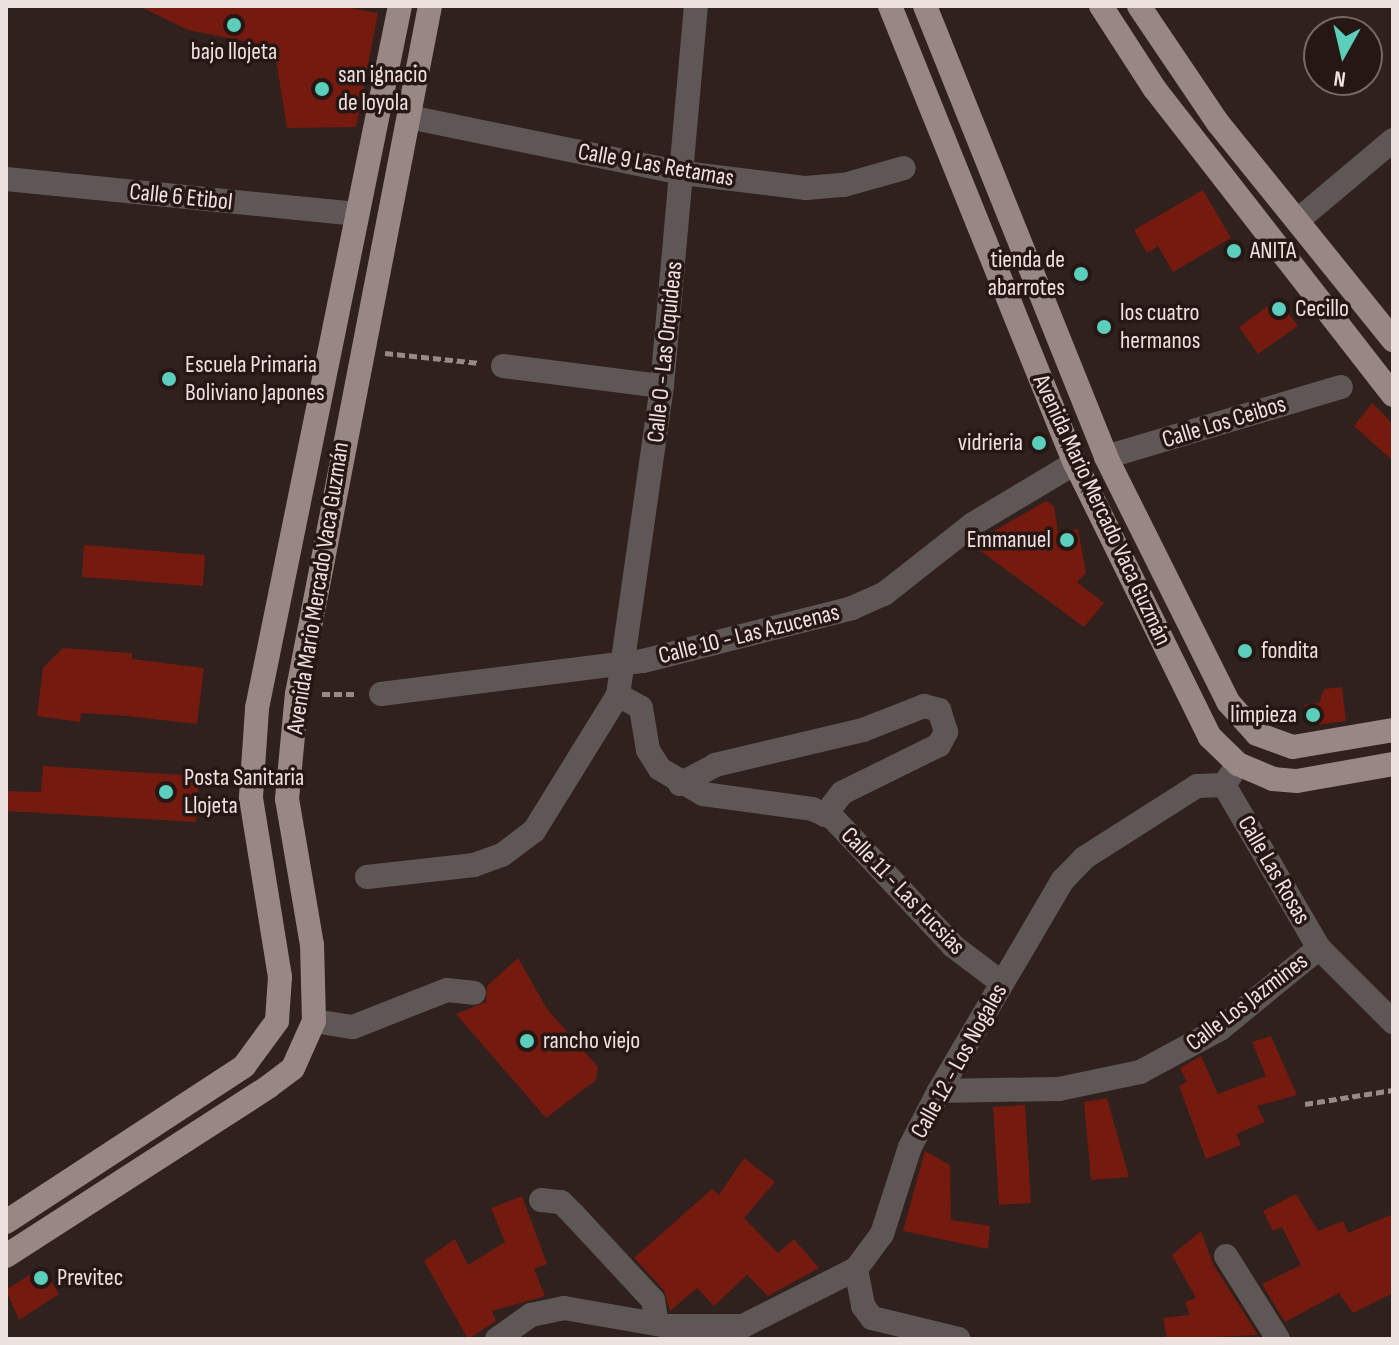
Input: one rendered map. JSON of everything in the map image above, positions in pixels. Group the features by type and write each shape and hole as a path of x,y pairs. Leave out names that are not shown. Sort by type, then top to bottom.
{"main road":[{"name":"Avenida Mario Mercado Vaca Guzmán","path":"6,1222 104,1163 244,1066 264,1045 280,1001 251,797 257,708 400,6"},
{"name":"Avenida Mario Mercado Vaca Guzmán","path":"6,1256 293,1068 314,1021 316,983 287,799 297,694 360,350 430,6"},
{"name":"Avenida Mario Mercado Vaca Guzmán","path":"890,6 1075,463 1210,737 1238,764 1273,779 1297,781 1393,764"},
{"name":"Avenida Mario Mercado Vaca Guzmán","path":"925,6 1106,457 1228,702 1257,734 1293,747 1393,730"},
{"path":"1101,6 1154,88 1393,395"},
{"path":"1139,6 1218,123 1393,340"},
{"path":"380,113 409,117"},
{"path":"357,214 387,220"},
{"path":"1271,241 1298,220"},
{"path":"1075,463 1106,457"},
{"path":"279,591 313,596"},
{"path":"1238,764 1257,734"},
{"path":"267,905 302,898"}],"street":[{"name":"Calle O - Las Orquideas","path":"367,877 474,865 502,855 534,831 618,695 626,662 662,386 696,6"},
{"name":"Calle 9 Las Retamas","path":"409,117 683,173 806,188 844,185 904,168"},
{"path":"1298,220 1393,140"},
{"name":"Calle 6 Etibol","path":"6,179 357,214"},
{"path":"503,366 662,386"},
{"name":"Calle Los Ceibos","path":"1106,457 1341,387"},
{"name":"Calle 10 - Las Azucenas","path":"381,694 626,662 756,637 884,594 973,524 1075,463"},
{"name":"Calle 11 - Las Fucsias","path":"618,695 641,708 648,750 680,784 703,794 825,815 868,850 953,946 1002,983"},
{"path":"680,784 715,765 863,730 924,706 939,710 946,732 939,745 842,793 825,815"},
{"path":"1224,785 1238,764"},
{"name":"Calle Las Rosas","path":"1224,785 1319,948 1393,1022"},
{"name":"Calle 12 - Los Nogales","path":"497,1339 531,1315 564,1308 657,1324 743,1326 856,1269 882,1234 910,1147 939,1091 1063,880 1084,858 1197,786 1224,785"},
{"name":"Calle Los Jazmines","path":"939,1091 1059,1089 1140,1072 1220,1029 1319,948"},
{"path":"314,1021 353,1027 447,990 474,993"},
{"path":"541,1200 561,1202 573,1214 653,1300 657,1324"},
{"path":"1226,1256 1278,1339"},
{"path":"856,1269 863,1306 872,1318 959,1339"}],"path":[{"path":"360,350 503,366"},
{"path":"297,694 381,694"},
{"path":"1305,1104 1393,1090"}],"building":[{"name":"san ignacio de loyola","path":"139,6 340,6 378,13 356,127 287,128 274,47 188,30"},
{"path":"1203,190 1231,238 1173,272 1158,246 1147,253 1134,230"},
{"path":"1278,299 1298,326 1258,354 1239,327"},
{"path":"1372,403 1393,424 1393,461 1354,426"},
{"path":"1046,501 1054,506 1058,532 1078,529 1086,573 1077,582 1104,603 1084,627 971,544"},
{"path":"84,545 205,555 203,586 82,577"},
{"path":"63,648 132,653 132,659 204,668 197,724 81,713 80,722 37,716 43,668"},
{"path":"1342,687 1346,721 1310,726 1304,705 1319,703 1324,689"},
{"path":"43,766 199,776 196,822 6,811 6,791 41,792"},
{"name":"rancho viejo","path":"518,958 547,1009 598,1067 596,1080 546,1118 456,1014 486,1002 487,986"},
{"path":"1271,1036 1297,1095 1257,1106 1265,1122 1236,1134 1241,1145 1206,1159 1179,1086 1187,1082 1180,1068 1201,1056 1218,1094 1266,1076 1252,1042"},
{"path":"1107,1098 1129,1177 1091,1180 1084,1102"},
{"path":"1025,1105 1031,1203 999,1205 993,1107"},
{"path":"925,1151 950,1165 951,1220 990,1226 988,1249 903,1231"},
{"path":"744,1158 775,1182 744,1218 778,1253 794,1239 819,1268 768,1296 747,1275 714,1306 697,1288 670,1311 664,1290 634,1258 712,1189 719,1195"},
{"path":"1296,1194 1318,1231 1343,1221 1348,1233 1393,1214 1393,1293 1353,1313 1339,1293 1285,1322 1262,1284 1301,1265 1282,1227 1273,1231 1263,1211"},
{"path":"522,1196 547,1264 534,1269 545,1296 492,1311 496,1321 468,1339 424,1261 455,1239 468,1265 505,1242 491,1208"},
{"path":"1201,1231 1213,1264 1258,1335 1167,1339 1163,1318 1190,1315 1185,1302 1196,1298 1172,1255"},
{"path":"42,1267 59,1294 19,1320 6,1290"}],"place":[{"name":"bajo llojeta","path":"234,25"},
{"name":"san ignacio de loyola","path":"322,89"},
{"name":"ANITA","path":"1234,251"},
{"name":"tienda de abarrotes","path":"1081,274"},
{"name":"Cecillo","path":"1279,309"},
{"name":"los cuatro hermanos","path":"1104,327"},
{"name":"Escuela Primaria Boliviano Japones","path":"169,379"},
{"name":"vidrieria","path":"1039,443"},
{"name":"Emmanuel","path":"1067,540"},
{"name":"fondita","path":"1245,651"},
{"name":"limpieza","path":"1313,715"},
{"name":"Posta Sanitaria Llojeta","path":"166,792"},
{"name":"rancho viejo","path":"527,1041"},
{"name":"Previtec","path":"41,1278"}]}
